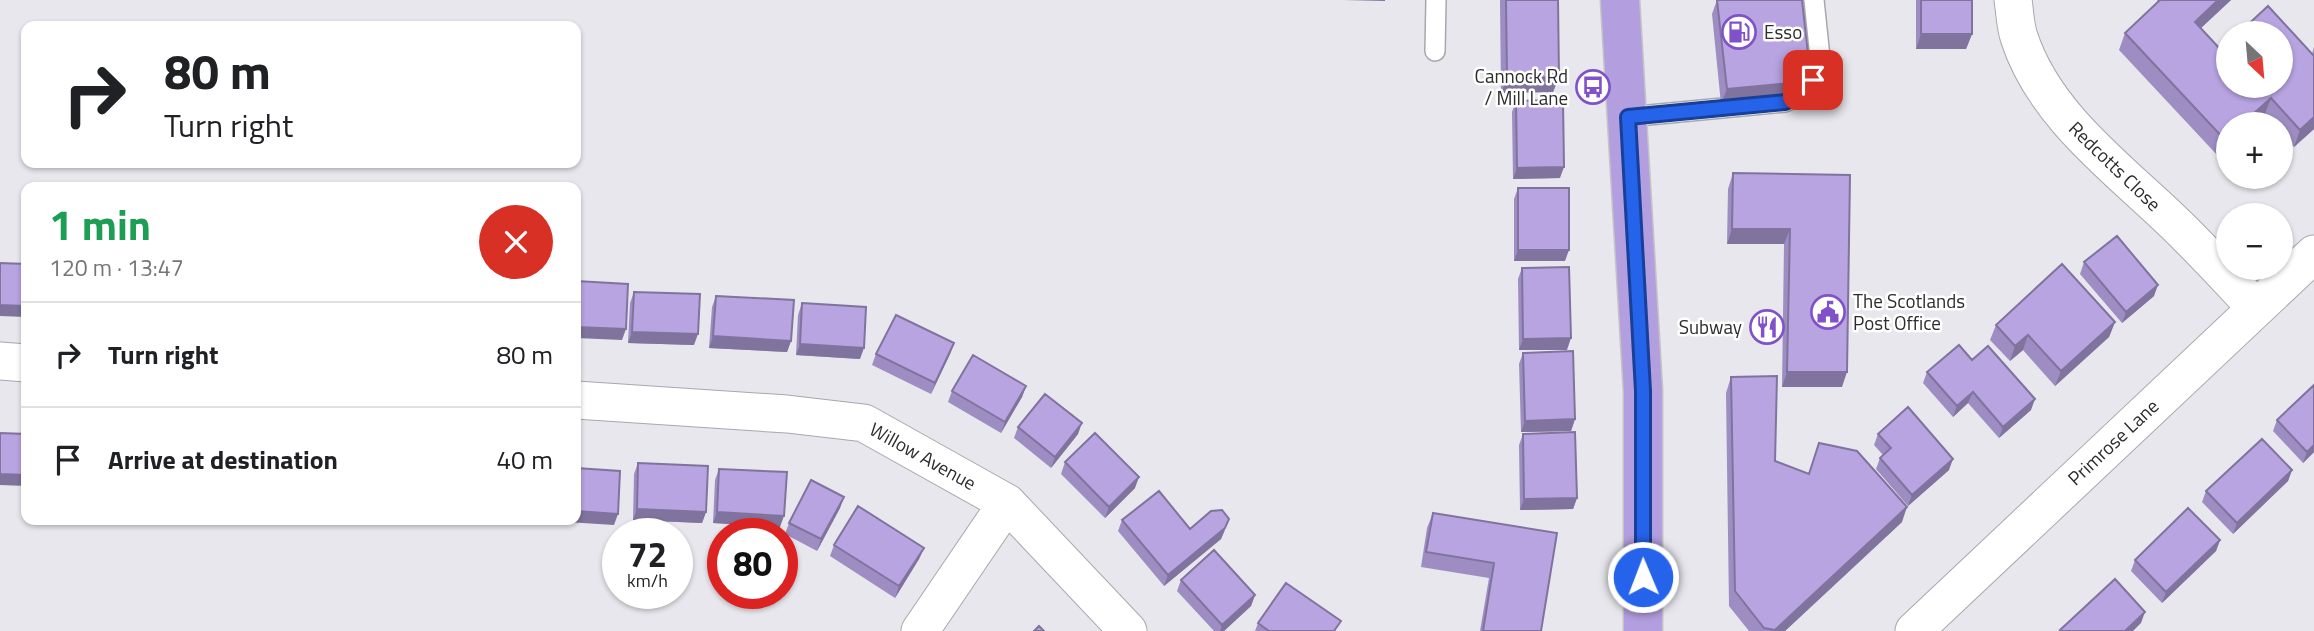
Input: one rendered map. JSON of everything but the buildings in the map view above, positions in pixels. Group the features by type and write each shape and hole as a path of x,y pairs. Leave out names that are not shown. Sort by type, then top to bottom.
{"highway":[{"path":"1620,0 1643,391 1642,554 1645,628"}],"street":[{"name":"Redcotts Close","path":"2013,0 2019,36 2032,65 2048,94 2071,125 2176,224 2256,308"},
{"name":"Primrose Lane","path":"1914,631 2314,254"},
{"path":"0,361 21,363"},
{"name":"Willow Avenue","path":"581,400 787,414 863,423 1007,503 1128,631"},
{"path":"920,631 1007,503"}],"lane":[{"path":"1435,51 1436,0"},
{"path":"1628,117 1785,102 1806,93 1821,67 1814,0"}],"place":[{"name":"Esso","path":"1739,32"},
{"name":"Cannock Rd / Mill Lane","path":"1593,87"},
{"name":"The Scotlands Post Office","path":"1828,312"},
{"name":"Subway","path":"1767,327"}],"route":[{"path":"1643,577 1643,391 1628,117 1785,102 1806,93 1813,80"}]}
